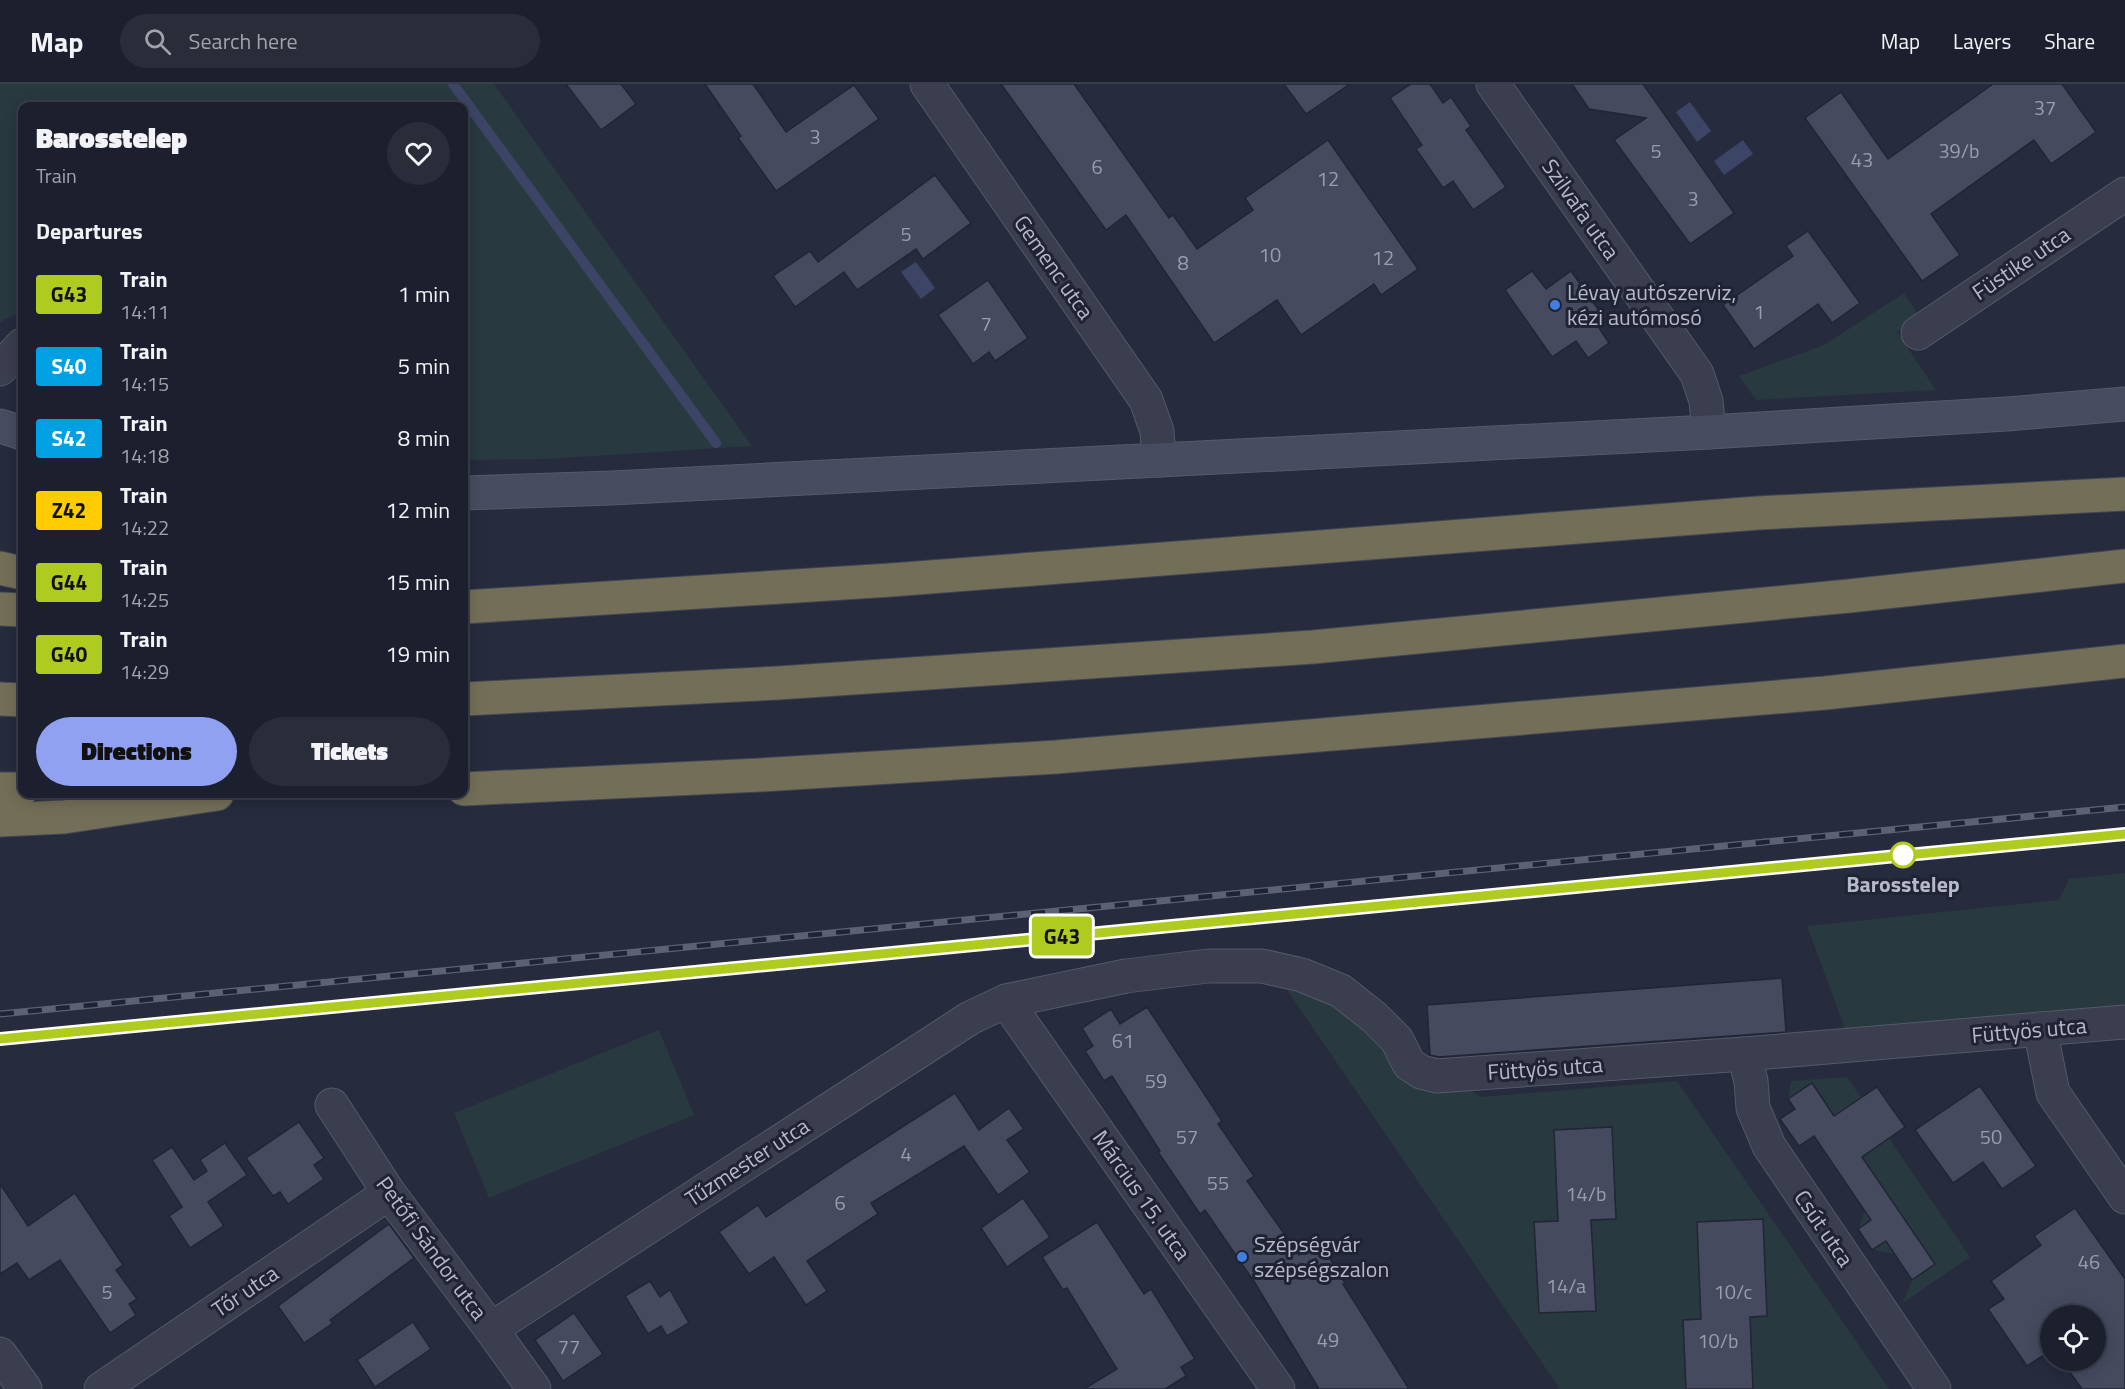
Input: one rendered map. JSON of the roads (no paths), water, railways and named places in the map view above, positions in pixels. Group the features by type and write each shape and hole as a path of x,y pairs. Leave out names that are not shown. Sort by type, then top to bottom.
{"highway":[{"path":"468,607 891,580 1758,513 2125,494"},
{"path":"468,699 778,683 1312,647 1849,596 2125,566"},
{"path":"0,568 18,572"},
{"path":"0,609 18,610"},
{"path":"468,789 760,775 1056,757 1825,693 2125,661"},
{"path":"0,699 18,700"},
{"path":"0,789 18,789"},
{"path":"0,820 64,817 190,798"}],"street":[{"name":"Gemenc utca","path":"927,84 1146,400 1156,431 1159,459"},
{"name":"Szilvafa utca","path":"1493,84 1697,374 1706,401 1709,432"},
{"name":"Füstike utca","path":"1918,333 2125,194"},
{"path":"0,369 18,349"},
{"path":"468,493 612,488 1709,432 2007,414 2125,404"},
{"path":"0,426 18,432"},
{"name":"Füttyös utca","path":"1006,1001 1126,976 1208,966 1262,966 1302,975 1341,991 1374,1017 1397,1040 1409,1064 1421,1072 1437,1076 1744,1054 2125,1022"},
{"name":"Tűzmester utca","path":"491,1329 970,1018 1006,1001"},
{"name":"Március 15. utca","path":"1006,1001 1278,1389"},
{"path":"2040,1029 2053,1093 2125,1197"},
{"name":"Csút utca","path":"1744,1054 1751,1081 1753,1108 1769,1146 1934,1389"},
{"name":"Petőfi Sándor utca","path":"332,1105 389,1193 534,1389"},
{"name":"Tőr utca","path":"100,1389 389,1193"},
{"path":"0,1354 25,1389"}],"water":[{"path":"1690,102 1711,131 1697,142 1676,112"},
{"path":"1743,140 1753,154 1724,175 1714,161"},
{"path":"916,262 935,288 921,299 901,272"}],"waterway":[{"path":"453,84 466,102"},
{"path":"468,104 716,443"}],"railway":[{"path":"0,1014 2125,807"},
{"path":"0,1039 2125,834"}],"train":[{"name":"G43","path":"0,1039 2125,834"}],"place":[{"name":"Lévay autószerviz, kézi autómosó","path":"1555,305"},
{"name":"Barosstelep","path":"1903,855"},
{"name":"Szépségvár szépségszalon","path":"1242,1257"}]}
